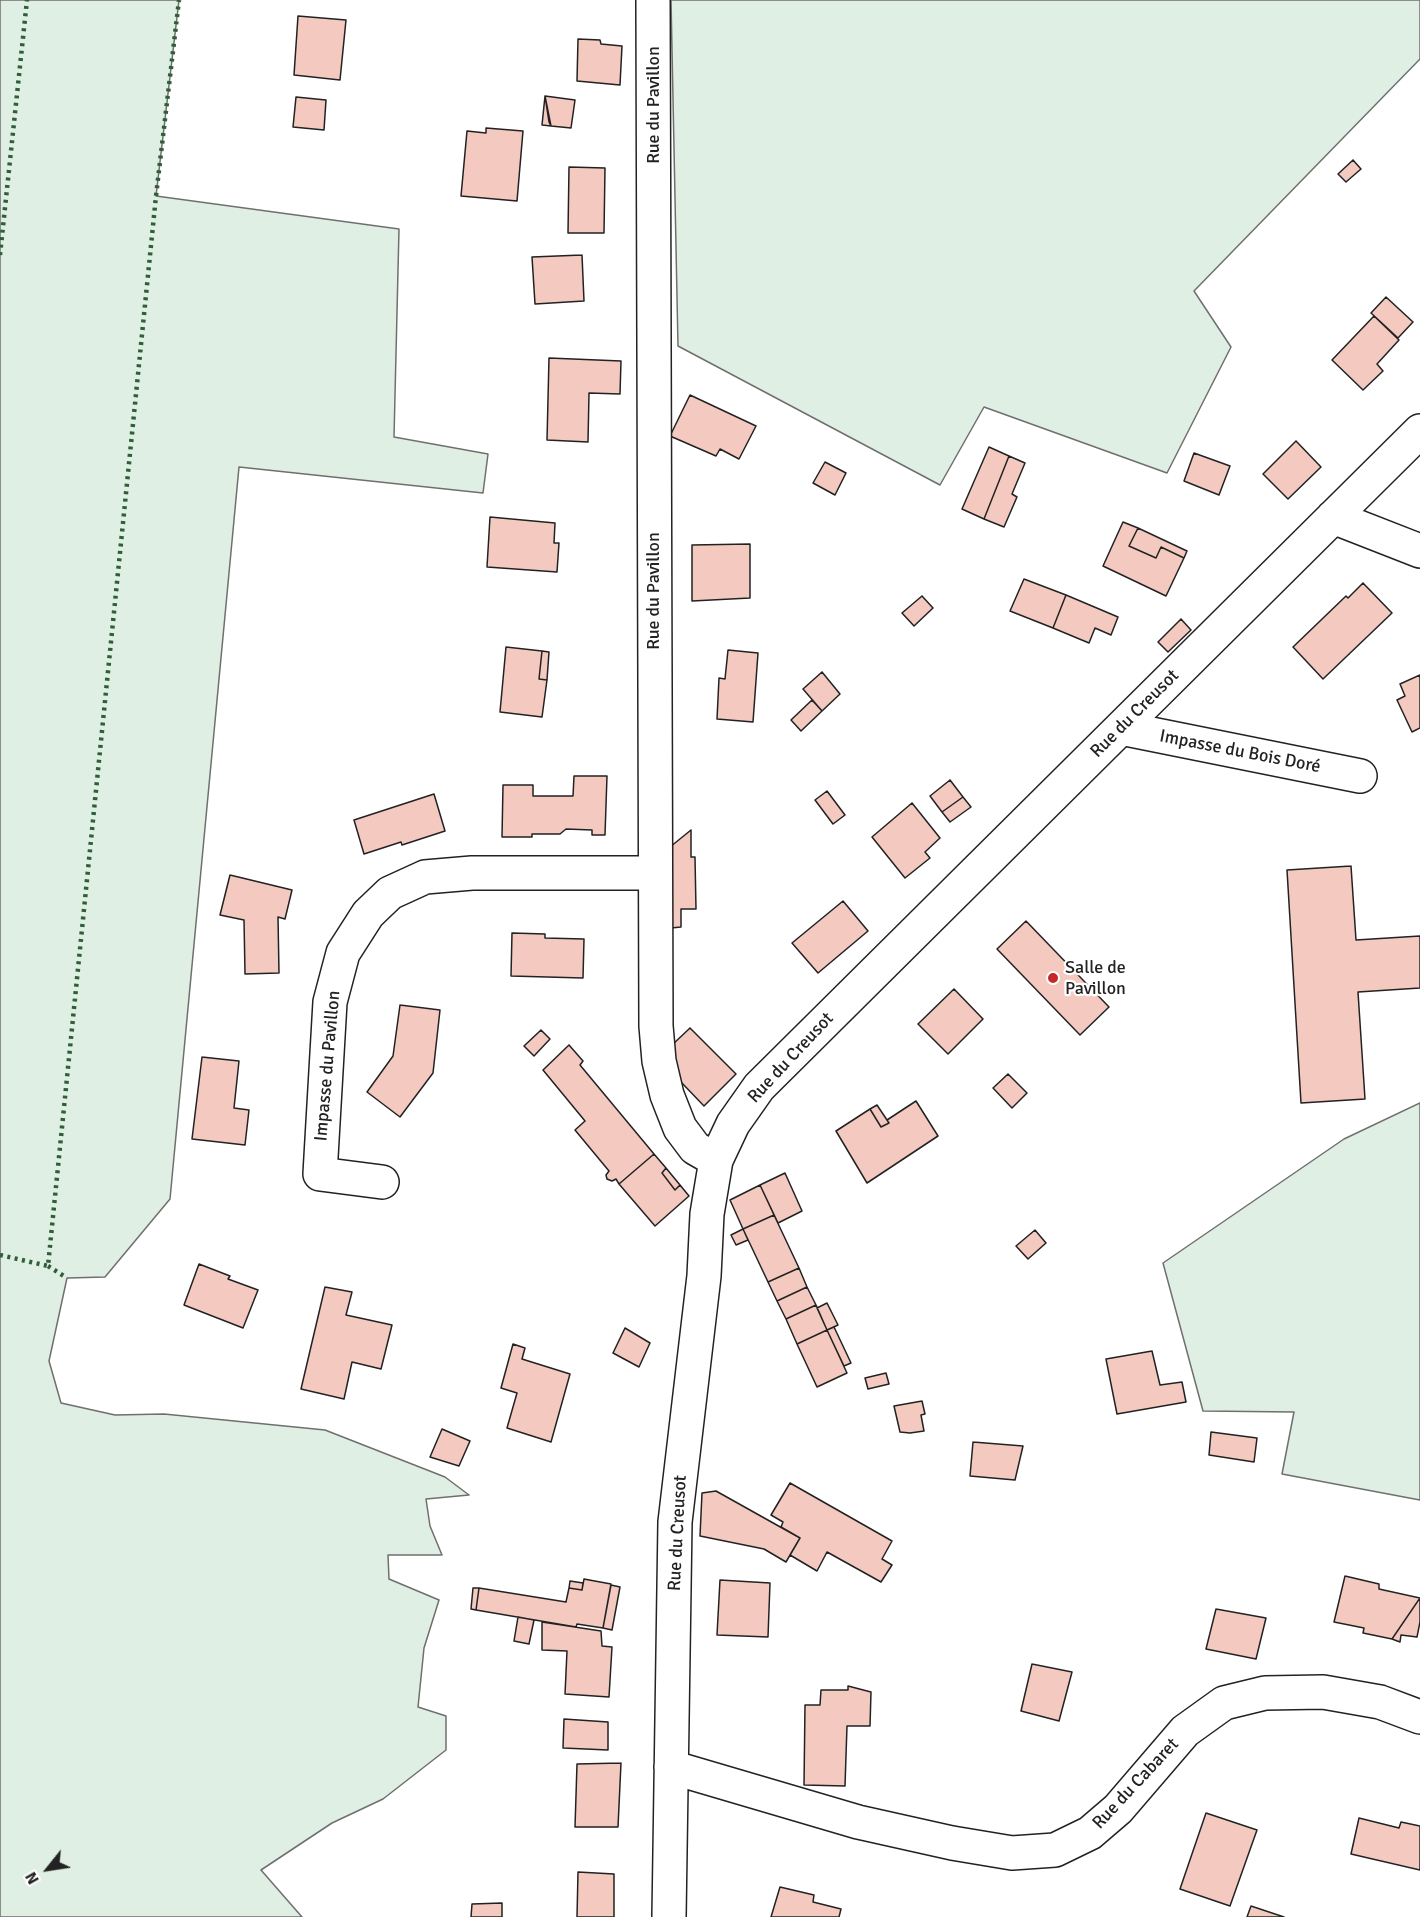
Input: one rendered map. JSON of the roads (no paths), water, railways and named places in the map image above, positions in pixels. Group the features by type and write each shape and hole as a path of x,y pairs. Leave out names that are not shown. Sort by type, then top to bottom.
{"street":[{"name":"Rue du Pavillon","path":"653,0 656,1026 659,1061 667,1095 680,1128 695,1148 716,1160"},
{"name":"Rue du Creusot","path":"669,1917 675,1522 704,1276 707,1214 716,1160 733,1124 759,1087 1420,431"},
{"path":"1333,517 1420,551"},
{"name":"Impasse du Bois Doré","path":"1121,728 1360,776"},
{"name":"Impasse du Pavillon","path":"382,1182 320,1174 330,1002 343,953 368,914 390,893 425,877 472,873 654,873"},
{"name":"Rue du Cabaret","path":"671,1767 858,1822 952,1843 1012,1853 1055,1850 1090,1833 1118,1809 1185,1731 1224,1703 1265,1693 1323,1692 1380,1702 1420,1717"}],"place":[{"name":"Salle de Pavillon","path":"1053,978"}]}
